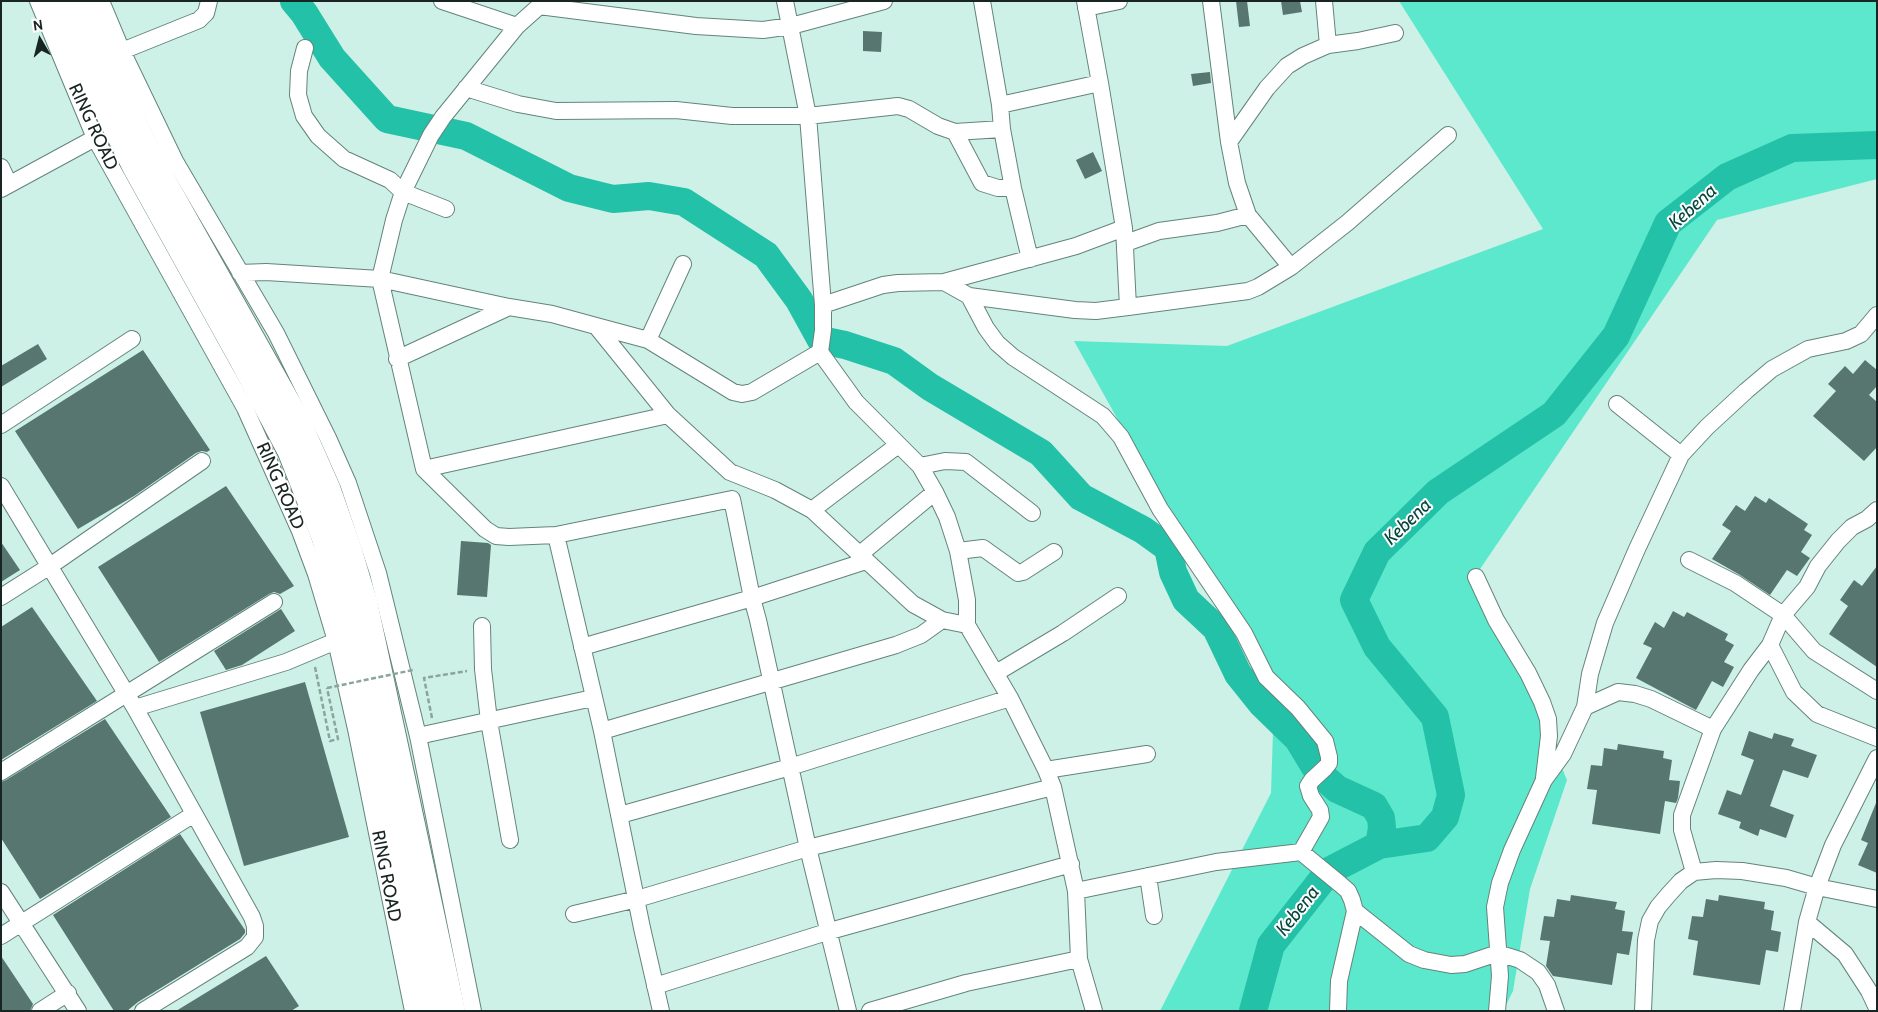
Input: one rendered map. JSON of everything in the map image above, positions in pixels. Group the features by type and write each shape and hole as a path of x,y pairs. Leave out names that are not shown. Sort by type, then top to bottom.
{"highway":[{"name":"RING ROAD","path":"57,1 95,88 135,168 290,452 324,538 357,667 432,1011"},
{"name":"RING ROAD","path":"81,1 108,65 148,148 298,420 328,488 365,602 453,1011"}],"street":[{"name":"RING ROAD","path":"38,1 95,138 245,408 300,531 316,574 336,641 356,729 413,1011"},
{"path":"101,1 122,51 175,161 276,334 328,438 348,483 378,573 418,736 474,1011"},
{"path":"122,51 199,20 206,13 209,1"},
{"path":"442,1 517,26"},
{"path":"785,1 808,116 823,305 822,342 856,402 920,466 947,518 958,551 968,600 967,625 1010,698 1053,787 1076,891 1079,959 1094,1011"},
{"path":"732,499 556,535 496,536 485,529 424,469 380,279 394,220 403,192 431,136 443,117 517,26 542,4 696,26 763,30 791,26 884,1"},
{"path":"982,1 1000,105 1002,130 1030,259"},
{"path":"1119,1 1085,5 1125,236 1128,307"},
{"path":"1211,1 1229,142 1237,183 1248,216 1291,267"},
{"path":"1324,1 1328,45"},
{"path":"1229,142 1276,76 1303,56 1328,45 1395,33"},
{"path":"305,48 299,71 298,95 304,116 318,136 344,159 390,180 403,192 446,209"},
{"path":"1000,105 1100,83"},
{"path":"466,88 518,104 556,110 676,110 732,116 808,116 898,106 909,109 938,126 954,132 1002,130"},
{"path":"954,132 982,183 998,188 1014,188"},
{"path":"944,282 969,296 1096,311 1248,291 1291,267 1347,223 1448,135"},
{"path":"1,167 5,186 95,138"},
{"path":"823,305 883,285 944,282 1076,246 1125,236 1217,223 1248,216"},
{"path":"648,340 683,264"},
{"path":"240,273 266,272 380,279 509,307 552,314 648,340 733,392 742,394 752,392 822,342"},
{"path":"969,296 986,328 997,343 1014,358 1103,416 1120,437 1160,509 1244,633 1266,677 1298,708 1325,741 1329,757 1325,768 1308,786 1308,791 1320,810 1321,817 1301,852"},
{"path":"398,359 509,307"},
{"path":"1497,1011 1500,976 1495,907 1500,883 1512,850 1544,780 1563,754 1585,707 1590,674 1605,623 1681,455 1707,427 1772,370 1808,349 1846,341 1861,334 1877,315"},
{"path":"596,326 668,415 730,472 776,490 812,510 913,604 942,620 967,625"},
{"path":"1,425 132,339"},
{"path":"1617,404 1681,455"},
{"path":"424,469 668,415"},
{"path":"812,510 898,445"},
{"path":"1,597 50,566 202,461"},
{"path":"920,466 952,461 966,462 1032,512"},
{"path":"730,472 732,499 752,598 808,848 830,931 848,1011"},
{"path":"1,486 132,701 252,916 255,926 255,937 247,947 143,1011"},
{"path":"582,647 752,598 863,558 934,492"},
{"path":"1694,872 1682,830 1682,815 1713,728 1770,644 1783,615 1808,587 1818,566 1852,527 1867,519 1877,510"},
{"path":"556,535 602,731 661,1011"},
{"path":"958,551 984,548 1018,573 1023,572 1054,552"},
{"path":"1689,560 1735,583 1783,615 1814,651 1877,691"},
{"path":"1476,578 1496,620 1528,673 1548,719 1549,736 1544,780"},
{"path":"996,673 1063,633 1118,596"},
{"path":"1,772 132,701 274,602"},
{"path":"602,731 896,645 921,635 942,620"},
{"path":"482,626 483,669 489,721 510,840"},
{"path":"132,701 286,662 336,641"},
{"path":"1770,644 1794,692 1817,714 1877,738"},
{"path":"1585,707 1618,692 1635,694 1713,728"},
{"path":"418,736 593,698"},
{"path":"620,814 790,767 1010,698"},
{"path":"1046,770 1147,754"},
{"path":"1792,1011 1807,922 1817,887 1833,845 1877,758"},
{"path":"574,914 637,899 808,848 1053,787"},
{"path":"1,936 194,814"},
{"path":"1301,852 1315,866 1348,891 1355,911 1339,981 1338,1011"},
{"path":"1076,891 1216,862 1301,852"},
{"path":"655,986 830,931 1071,864"},
{"path":"1643,1011 1646,940 1650,921 1669,894 1681,881 1694,872 1716,870 1742,871 1786,878 1817,887 1877,899"},
{"path":"1148,876 1154,916"},
{"path":"1,892 78,1011"},
{"path":"1355,911 1409,954 1424,960 1451,965 1465,964 1498,954 1520,960 1538,972 1547,985 1556,1011"},
{"path":"1807,922 1845,954 1869,991 1877,1008"},
{"path":"870,1011 966,983 1079,959"},
{"path":"40,1011 68,993"}],"path":[{"path":"311,651 330,741 338,739 327,688 413,670"},
{"path":"432,718 424,678 483,669"}],"green space":[{"path":"1399,1 1877,1 1877,179 1717,220 1478,572 1567,780 1530,889 1513,991 1503,1011 1160,1011 1271,793 1274,700 1074,341 1227,346 1543,229"}],"building":[{"path":"1236,1 1247,1 1250,26 1239,27"},
{"path":"1281,1 1300,1 1302,12 1283,15"},
{"path":"863,31 882,32 881,52 863,51"},
{"path":"1210,72 1211,83 1193,86 1191,74"},
{"path":"1093,152 1102,171 1085,179 1076,160"},
{"path":"38,344 47,359 1,387 1,366"},
{"path":"143,350 210,450 196,453 134,496 78,529 15,431"},
{"path":"1865,360 1877,370 1877,386 1869,395 1877,402 1877,447 1864,461 1813,416 1836,391 1828,384 1845,366 1853,374"},
{"path":"226,486 294,586 280,594 274,592 269,594 159,662 98,567"},
{"path":"1755,496 1766,503 1769,498 1808,524 1804,530 1812,535 1801,552 1810,558 1797,576 1787,570 1770,595 1712,559 1731,531 1722,525 1736,505 1745,511"},
{"path":"461,541 488,543 491,545 487,597 457,595"},
{"path":"1,542 20,570 1,582"},
{"path":"1877,566 1877,667 1829,634 1848,606 1840,600 1854,580 1862,586"},
{"path":"32,607 97,701 1,760 1,627"},
{"path":"281,609 295,631 242,665 226,670 214,651"},
{"path":"1673,611 1684,617 1687,612 1728,634 1725,640 1734,645 1724,662 1734,667 1723,687 1712,681 1696,710 1636,678 1652,648 1643,644 1655,622 1664,628"},
{"path":"305,682 349,837 244,866 200,712"},
{"path":"105,719 171,817 40,899 1,838 1,782"},
{"path":"1749,731 1772,739 1774,733 1794,739 1791,746 1817,755 1808,778 1783,770 1770,806 1794,815 1786,838 1760,829 1758,836 1739,828 1741,822 1718,814 1727,790 1741,795 1754,760 1741,755"},
{"path":"1618,744 1664,751 1663,758 1672,760 1669,780 1680,781 1678,798 1676,803 1665,801 1660,834 1592,824 1597,790 1587,789 1591,765 1602,766 1604,748 1617,750"},
{"path":"1876,803 1877,873 1858,865 1868,843 1861,840"},
{"path":"180,834 245,930 245,933 240,939 138,1002 127,1011 114,1011 53,915"},
{"path":"1571,895 1617,902 1615,909 1625,911 1622,931 1633,932 1629,955 1617,953 1612,985 1553,976 1546,966 1550,941 1540,940 1544,916 1554,917 1557,899 1570,901"},
{"path":"1719,895 1765,902 1764,909 1774,911 1771,930 1781,932 1778,952 1766,950 1760,985 1693,975 1698,941 1688,939 1692,916 1703,917 1706,899 1718,901"},
{"path":"1,956 33,1004 30,1011 1,1011"},
{"path":"266,956 299,1006 291,1011 176,1011"}],"waterway":[{"path":"294,1 304,13 332,58 387,119 466,136 569,188 613,199 649,196 684,202 766,255 799,300 821,340 845,345 894,361 930,387 1041,453 1081,497 1143,530 1168,548 1173,572 1186,600 1216,628 1238,674 1262,704 1298,739 1318,772 1337,789 1374,806 1381,818 1382,828 1379,845"},
{"name":"Kebena","path":"1253,1011 1271,945 1329,871 1379,845 1427,838 1445,817 1451,795 1435,717 1377,647 1354,600 1377,552 1438,492 1554,414 1616,336 1668,223 1727,177 1792,148 1877,145"}]}
